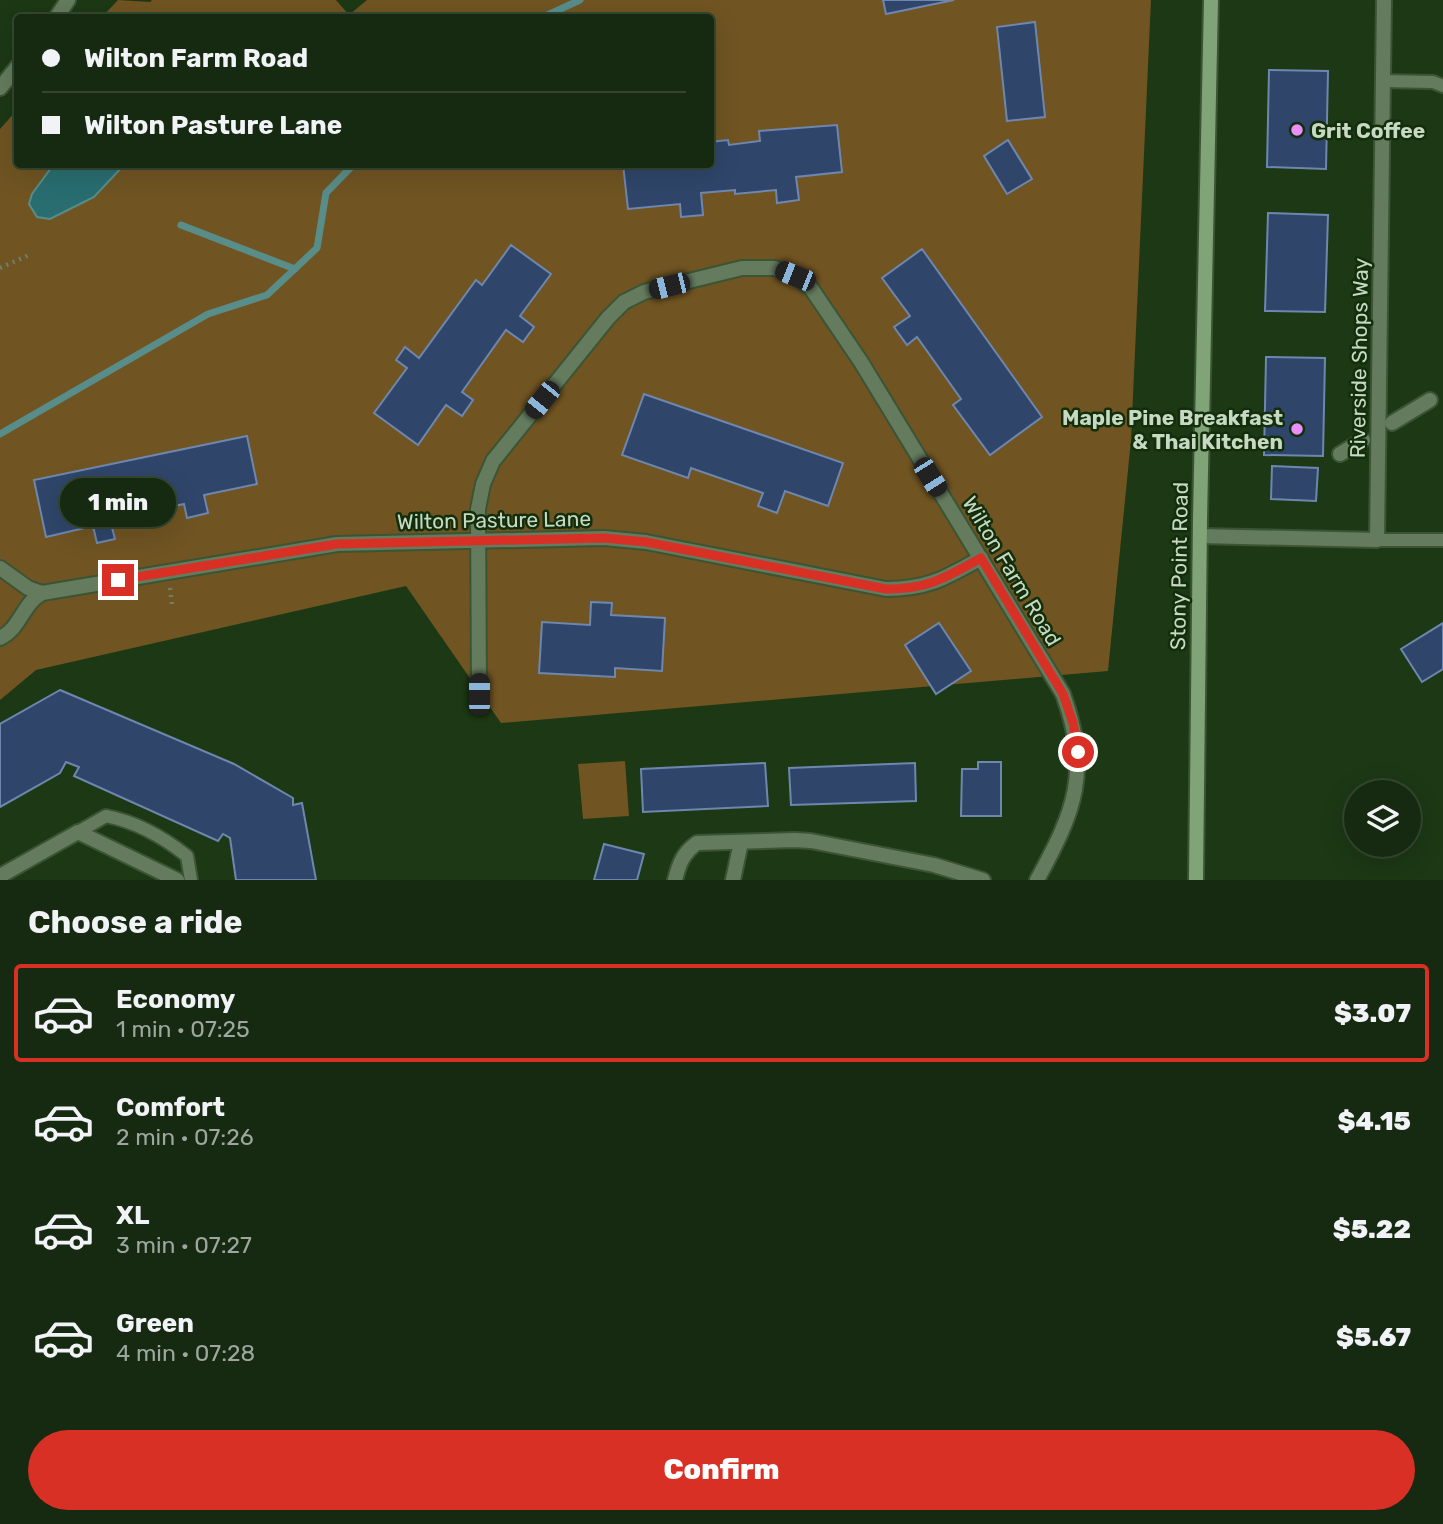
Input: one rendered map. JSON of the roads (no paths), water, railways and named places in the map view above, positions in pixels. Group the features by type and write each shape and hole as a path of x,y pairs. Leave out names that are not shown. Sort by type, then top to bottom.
{"main road":[{"name":"Stony Point Road","path":"1196,880 1211,0"}],"street":[{"name":"Riverside Shops Way","path":"1377,540 1384,0"},
{"path":"0,88 14,71"},
{"name":"Wilton Farm Road","path":"479,694 478,509 482,484 493,461 608,318 624,302 645,292 755,266 775,268 795,276 811,288 861,362 1063,694 1073,723 1078,752 1077,782 1062,834 1037,880"},
{"path":"1392,423 1430,400"},
{"path":"1340,454 1363,440"},
{"path":"1200,536 1377,540"},
{"name":"Wilton Pasture Lane","path":"42,593 337,544 604,538 646,542 886,589 911,589 935,583 981,558"},
{"path":"0,568 28,589 42,593"},
{"path":"0,638 17,624 26,605 42,593"},
{"path":"0,876 78,832 177,880"},
{"path":"676,880 681,859 687,850 697,843 795,840 897,857 983,880"},
{"path":"733,880 741,842"}],"lane":[{"path":"1383,81 1433,82 1443,86"},
{"path":"1377,540 1443,540"},
{"path":"78,832 106,816 130,821 187,856 191,880"}],"water":[{"path":"51,168 121,168 94,197 50,219 37,217 29,204 32,194"}],"waterway":[{"path":"550,14 580,0"},
{"path":"0,434 208,314 267,295 317,248 326,193 350,168"},
{"path":"181,225 295,269"}],"place":[{"name":"Grit Coffee","path":"1297,130"},
{"name":"Maple Pine Breakfast & Thai Kitchen","path":"1297,429"}]}
